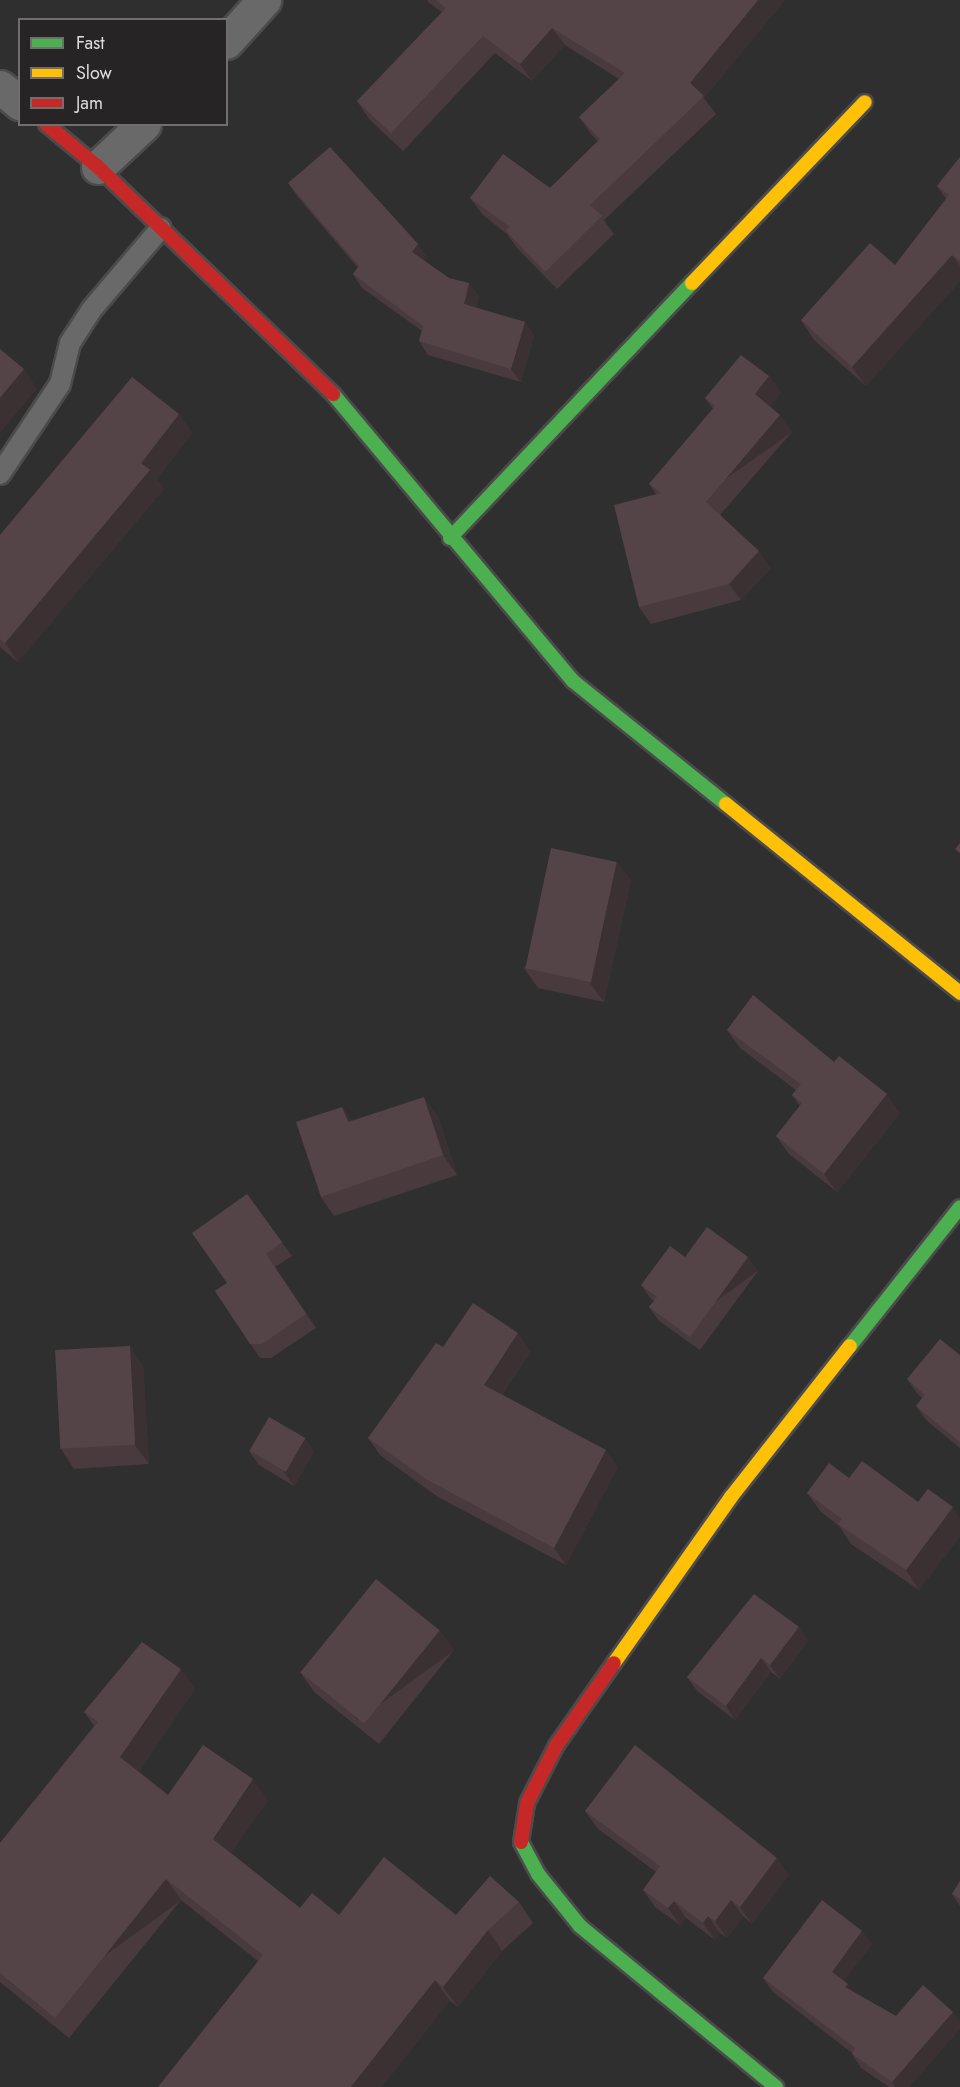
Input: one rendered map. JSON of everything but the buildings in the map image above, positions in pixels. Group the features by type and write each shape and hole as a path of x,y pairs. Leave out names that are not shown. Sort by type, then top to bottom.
{"street":[{"path":"228,40 264,0"},
{"path":"0,87 18,101"},
{"path":"450,538 865,102"},
{"path":"48,126 98,167 356,417 450,538 573,681 960,993"},
{"path":"98,167 142,126"},
{"path":"776,2087 580,1926 538,1874 521,1841 527,1803 556,1746 730,1497 960,1207"}],"lane":[{"path":"0,474 60,384 70,343 92,309 161,228"}],"traffic: fast":[{"path":"450,538 692,283"},
{"path":"333,394 573,681 726,804"},
{"path":"850,1346 960,1207"},
{"path":"521,1842 538,1874 580,1926 776,2087"}],"traffic: slow":[{"path":"692,283 865,102"},
{"path":"726,804 960,993"},
{"path":"614,1663 731,1497 850,1346"}],"traffic: jam":[{"path":"48,126 98,167 333,394"},
{"path":"521,1842 527,1803 556,1746 614,1663"}]}
